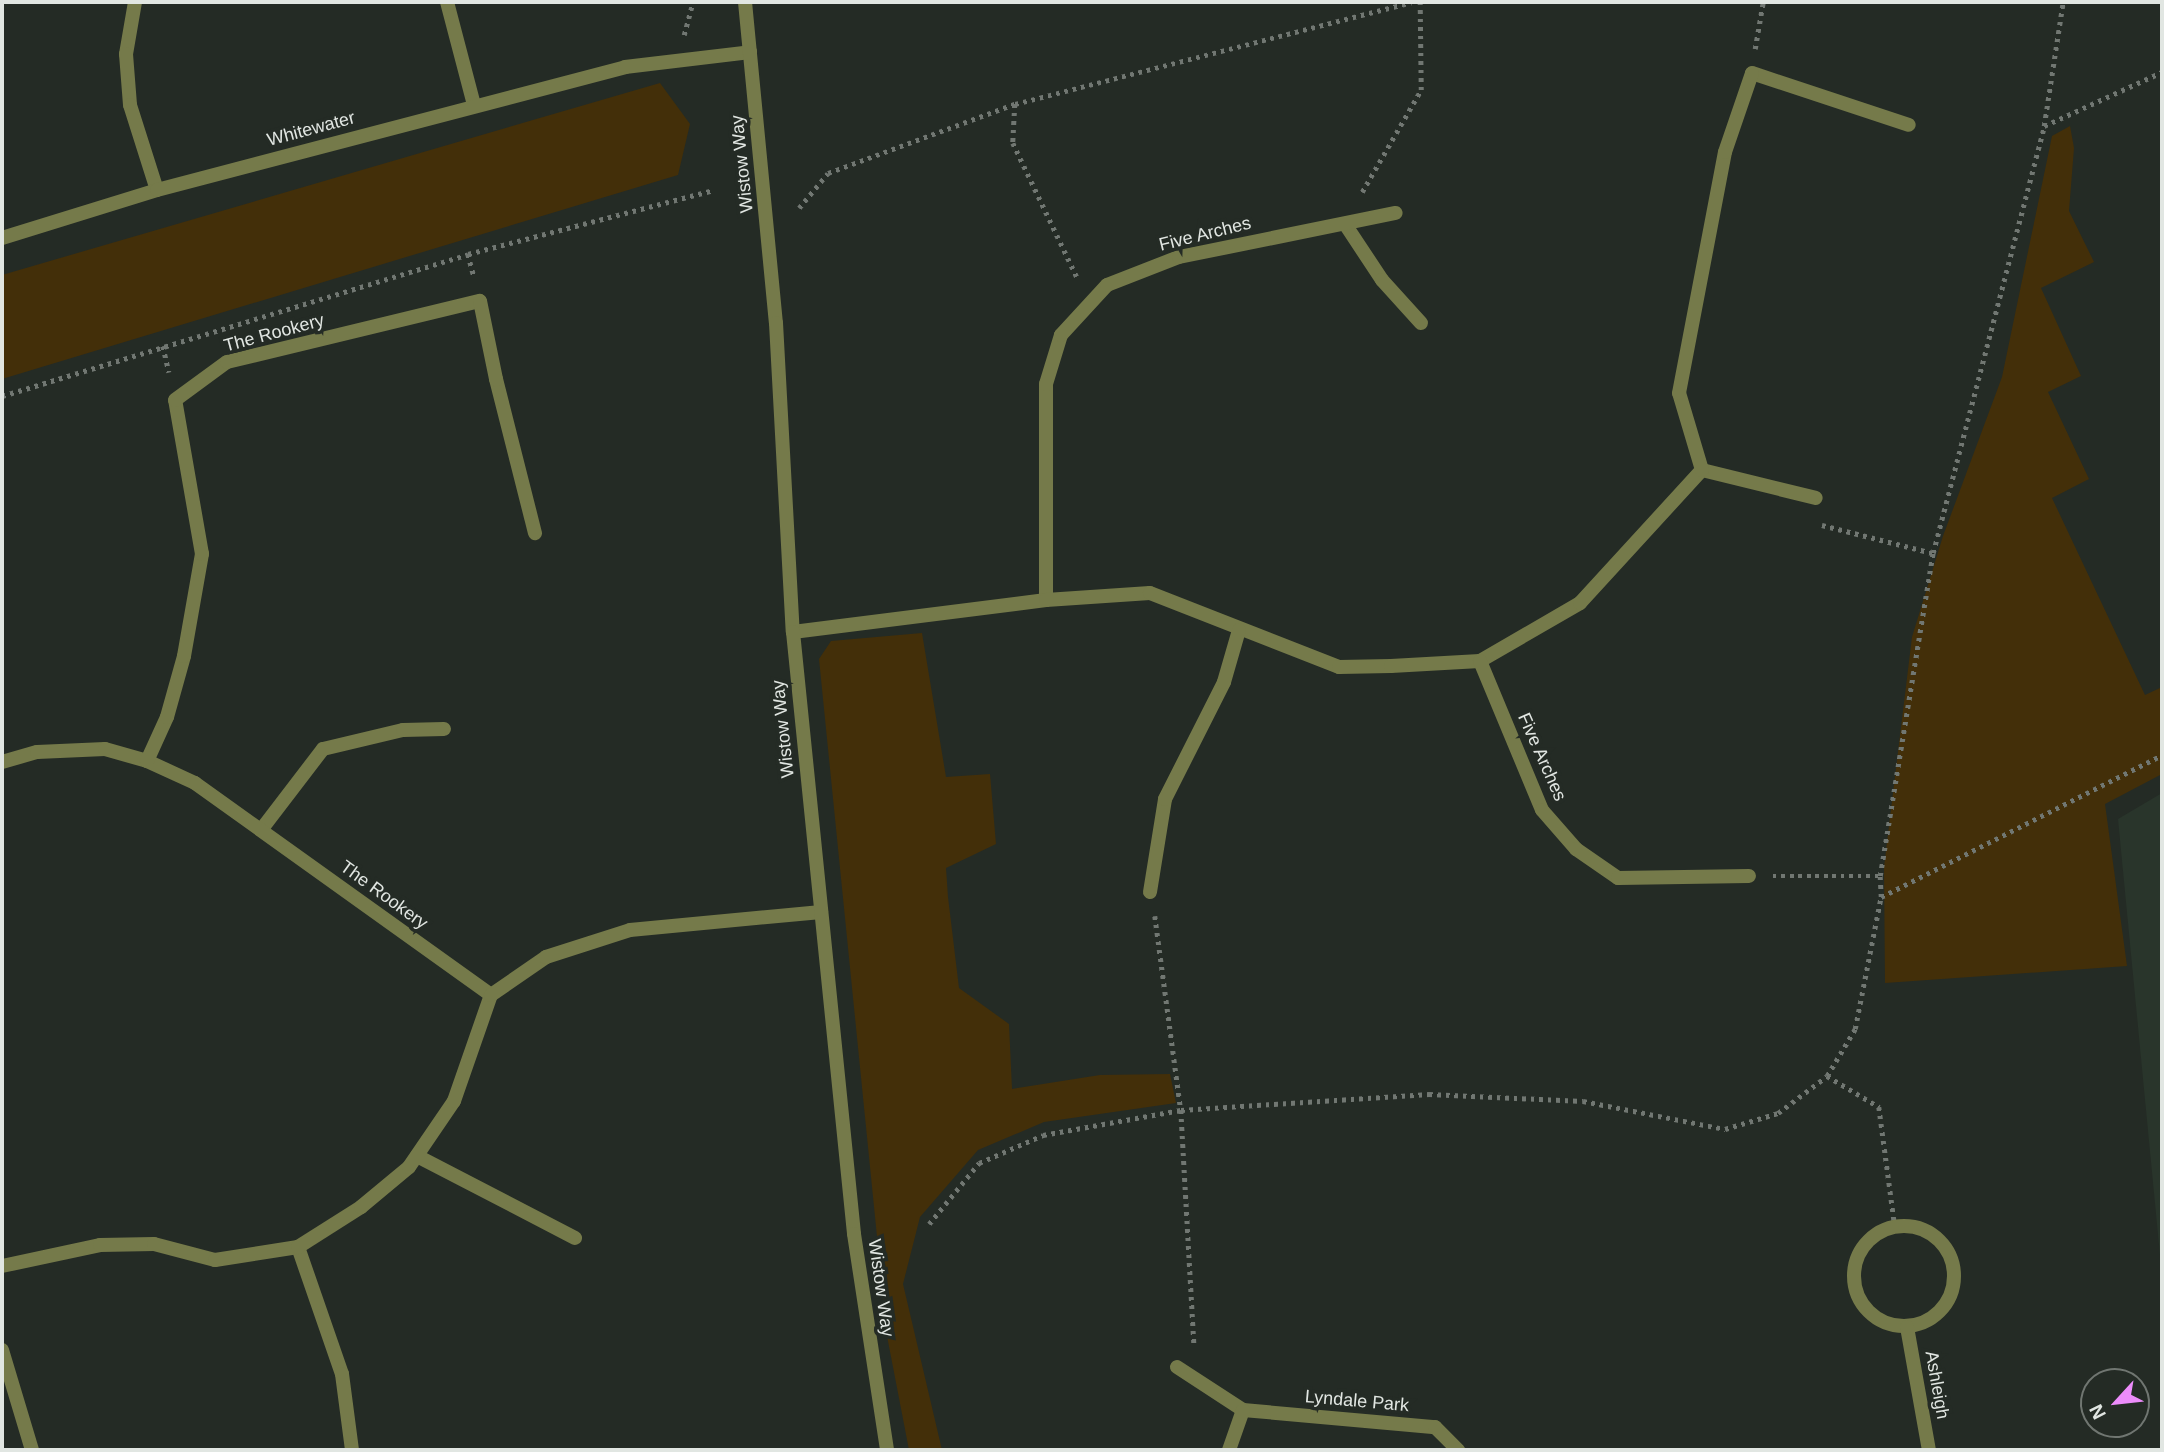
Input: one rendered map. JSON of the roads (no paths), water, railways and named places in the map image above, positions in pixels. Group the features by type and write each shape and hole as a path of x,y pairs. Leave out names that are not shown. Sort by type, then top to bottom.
{"street":[{"path":"135,2 126,54 130,105 157,190"},
{"path":"447,2 474,105"},
{"name":"Wistow Way","path":"744,2 776,323 793,632 853,1234 887,1450"},
{"name":"Whitewater","path":"2,238 157,190 625,67 750,52"},
{"path":"1702,470 1679,393 1725,152 1752,73 1909,125"},
{"name":"Five Arches","path":"1046,600 1046,384 1061,335 1087,306 1107,285 1179,257 1396,213"},
{"path":"1345,224 1382,280 1421,323"},
{"name":"The Rookery","path":"147,761 167,717 184,656 202,554 175,400 227,362 480,301 496,379 535,533"},
{"path":"793,632 1046,600 1150,593 1339,667 1480,661 1580,603 1702,470"},
{"path":"1702,470 1816,498"},
{"path":"1150,892 1165,799 1224,682 1238,629"},
{"name":"Five Arches","path":"1480,661 1542,810 1576,849 1619,878 1749,876"},
{"path":"261,830 323,749 404,730 444,729"},
{"name":"The Rookery","path":"2,762 37,752 105,749 147,761 195,783 491,995"},
{"path":"2,1266 100,1245 154,1244 215,1261 298,1247 361,1206 417,1156 454,1101 491,995 545,957 630,930 821,912"},
{"path":"417,1156 575,1238"},
{"path":"1895,1227 1927,1232 1945,1248 1953,1270 1947,1302 1937,1315 1907,1327 1875,1318 1855,1290 1853,1274 1866,1243 1895,1227"},
{"path":"298,1247 342,1374 352,1450"},
{"name":"Ashleigh","path":"1907,1327 1929,1450"},
{"path":"2,1350 32,1450"},
{"name":"Lyndale Park","path":"1177,1367 1243,1410 1435,1427 1458,1450"},
{"path":"1229,1450 1243,1410"}]}
